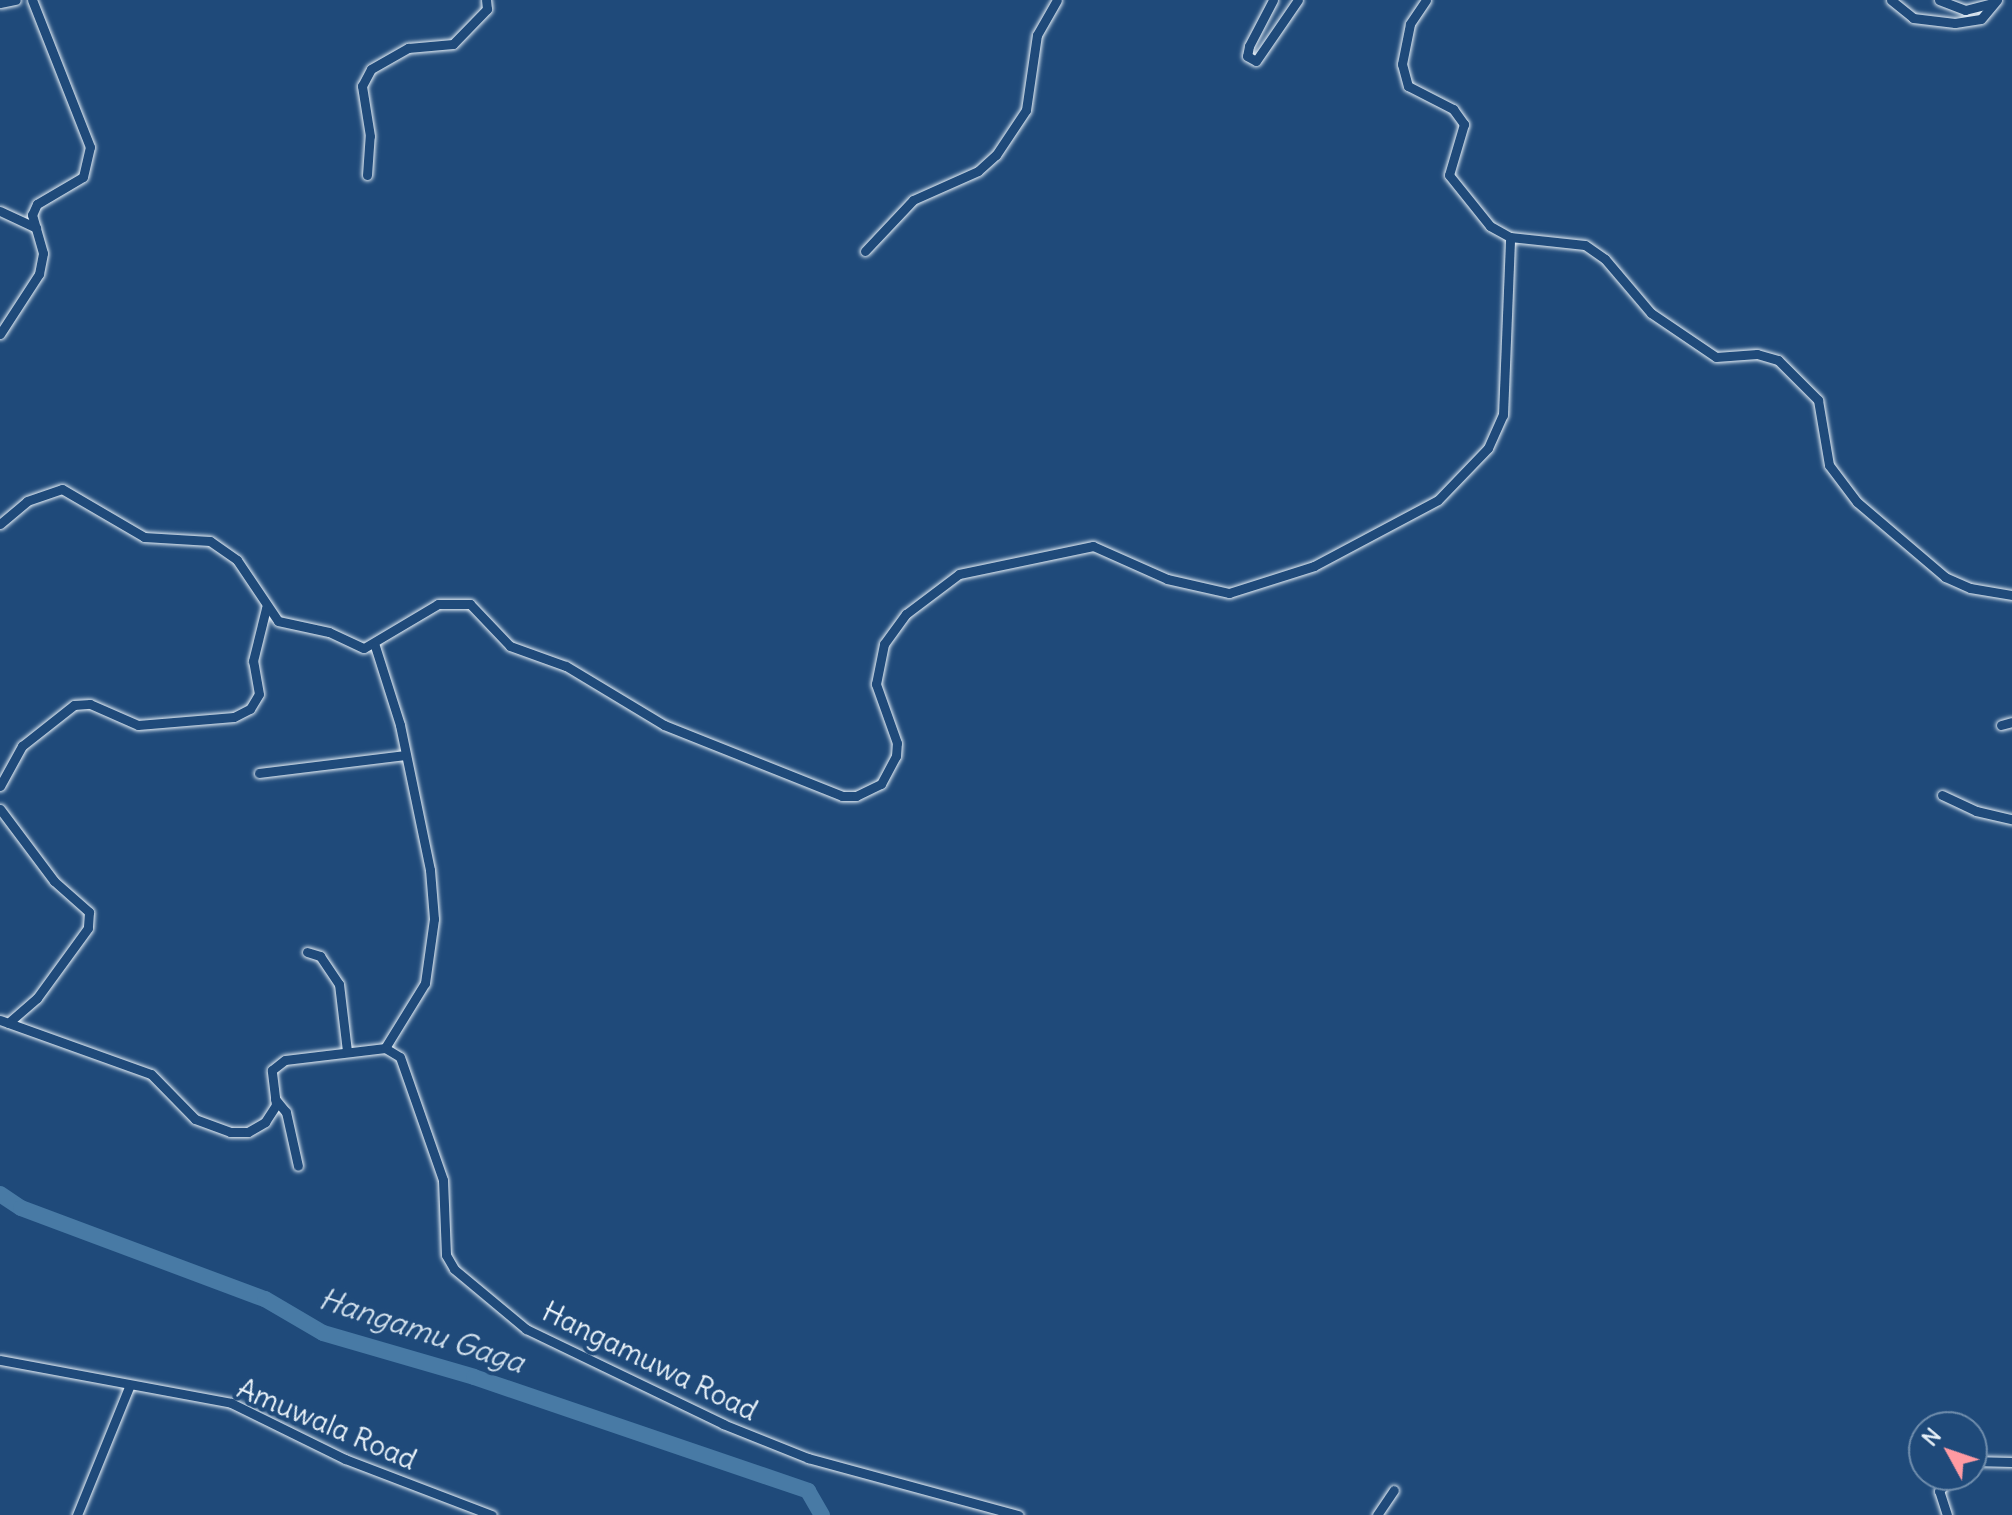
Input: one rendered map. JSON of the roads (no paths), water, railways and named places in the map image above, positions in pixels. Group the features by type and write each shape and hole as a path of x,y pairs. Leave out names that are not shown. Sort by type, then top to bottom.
{"street":[{"path":"0,3 16,0"},
{"path":"0,334 39,274 43,253 32,215 37,204 83,177 90,147 32,0"},
{"path":"367,175 370,136 362,86 371,69 408,48 453,44 487,9 486,0"},
{"path":"865,251 913,200 978,171 996,155 1026,110 1037,35 1057,0"},
{"path":"1273,0 1249,46 1247,56 1256,61 1298,0"},
{"path":"1426,0 1410,24 1402,64 1408,86 1453,109 1464,124 1449,175 1452,185 1490,226 1510,237 1585,245 1605,259 1651,313 1716,357 1757,354 1778,360 1818,400 1829,465 1857,502 1945,577 1970,588 2012,595"},
{"path":"1891,0 1913,18 1955,23 1981,19 1996,0"},
{"path":"1939,0 1965,10 1996,0"},
{"path":"0,211 36,228"},
{"path":"0,524 27,501 62,489 144,537 196,539 223,548 237,560 266,608 290,628 375,646 438,604 470,604 510,646 566,666 664,725 842,796 869,792 881,784 896,756 897,743 876,684 884,644 906,614 959,574 1093,546 1167,579 1229,593 1314,566 1438,500 1488,448 1503,415 1510,237"},
{"path":"0,786 22,746 74,705 90,704 138,725 234,717 250,709 259,694 253,661 266,608"},
{"path":"4,1022 151,1074 195,1119 230,1132 248,1132 265,1122 275,1099 272,1070 285,1060 385,1048 425,983 434,919 430,870 405,755 375,646"},
{"path":"2001,725 2012,722"},
{"path":"259,773 405,755"},
{"path":"1942,795 1976,811 2012,819"},
{"path":"0,809 54,881 89,912 88,928 37,998 4,1022"},
{"path":"307,952 320,956 339,984 347,1051"},
{"name":"Hangamuwa Road","path":"385,1048 400,1057 443,1180 446,1255 454,1269 526,1329 723,1424 808,1458 1018,1515"},
{"path":"275,1099 286,1112 298,1166"},
{"name":"Amuwala Road","path":"0,1360 129,1387 231,1403 345,1459 492,1515"},
{"path":"77,1515 129,1387"},
{"path":"1988,1461 2012,1462"},
{"path":"1377,1515 1394,1490"},
{"path":"1939,1491 1947,1515"}],"waterway":[{"name":"Hangamu Gaga","path":"0,1194 21,1208 265,1299 323,1333 474,1377 808,1491 822,1515"}]}
